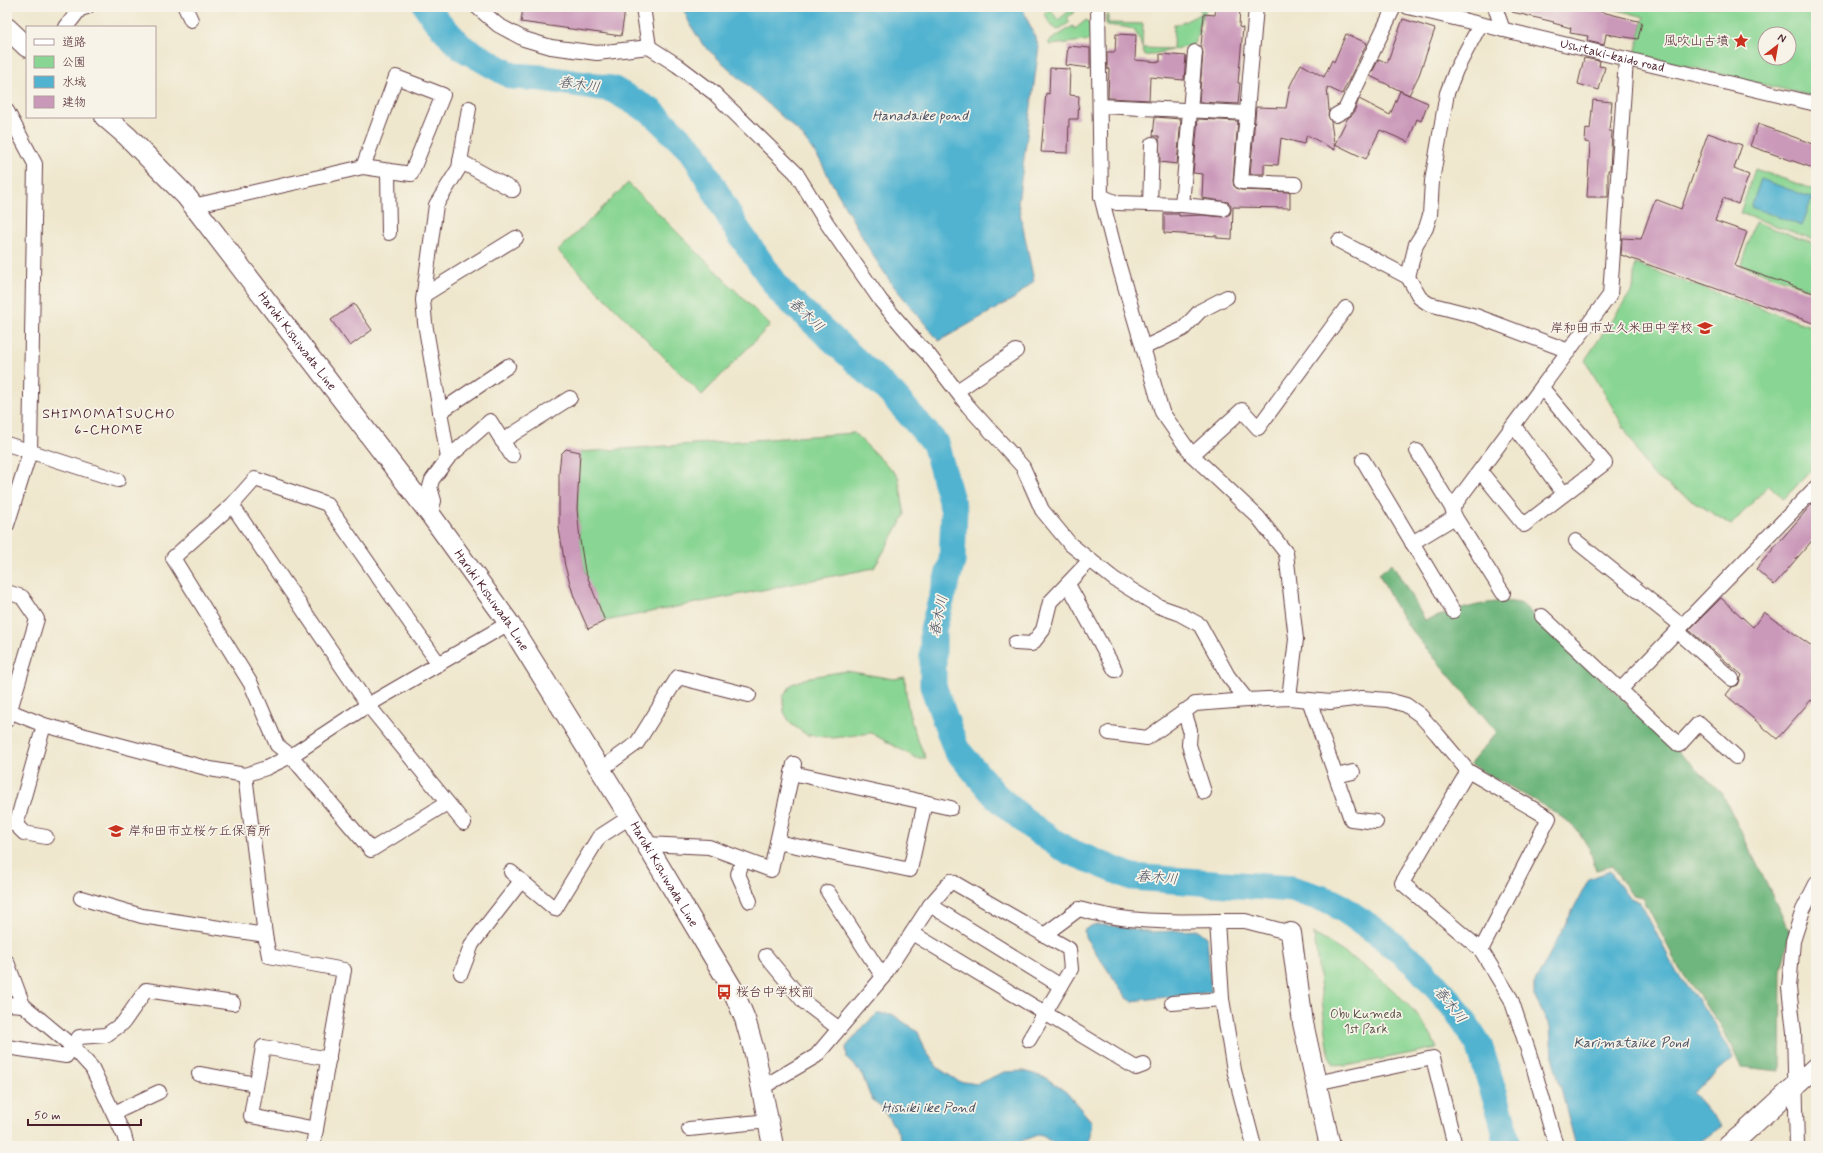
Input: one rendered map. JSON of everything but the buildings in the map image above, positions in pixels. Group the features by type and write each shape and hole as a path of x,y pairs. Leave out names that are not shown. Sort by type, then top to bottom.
{"main road":[{"path":"7,28 26,46"},
{"name":"Haruki Kishiwada Line","path":"106,118 186,196 430,514 509,623 630,817 732,988 745,1019 763,1087 774,1146"},
{"path":"1291,933 1304,1023 1330,1146"},
{"path":"1728,1146 1816,1067"}],"street":[{"path":"67,26 80,9 87,7"},
{"path":"477,7 498,25 524,39 551,47 597,53 649,47 677,65 714,93 796,173 826,222 881,301 928,354 968,406 1023,467 1042,510 1070,544 1114,579 1158,606 1178,613 1200,625 1228,676 1247,700"},
{"path":"643,7 649,47"},
{"path":"1098,7 1101,196 1117,259 1162,412 1192,455 1258,517 1286,553 1296,638 1289,698"},
{"path":"1256,7 1241,182 1295,184"},
{"path":"1336,115 1345,110 1394,7"},
{"name":"Ushitaki-kaido road","path":"1408,7 1452,12 1480,25 1816,104"},
{"path":"1496,7 1503,30"},
{"path":"1408,277 1416,244 1426,228 1430,215 1432,181 1447,93 1456,70 1480,25"},
{"path":"1182,204 1195,52"},
{"path":"1412,543 1454,513 1480,471 1610,295 1626,60"},
{"path":"193,206 363,167 411,174 443,94 396,77 363,167"},
{"path":"1100,106 1247,113"},
{"path":"448,458 425,323 424,295 436,205 459,168 469,108"},
{"path":"7,111 35,164 30,452 7,525"},
{"path":"1150,204 1152,144"},
{"path":"460,161 513,190"},
{"path":"388,170 389,233"},
{"path":"1101,196 1117,203 1182,204 1223,209"},
{"path":"424,295 516,238"},
{"path":"1339,242 1408,277 1420,298 1429,304 1476,316 1569,351"},
{"path":"1143,348 1182,329 1200,311 1227,297"},
{"path":"1192,455 1242,410 1258,428 1346,308"},
{"path":"957,391 1016,351"},
{"path":"440,412 508,366"},
{"path":"1480,471 1524,525 1605,463 1542,388"},
{"path":"502,441 570,398"},
{"path":"430,514 434,501 430,487 432,480 448,458 490,421 512,456"},
{"path":"1514,426 1564,494"},
{"path":"7,444 118,480"},
{"path":"1417,451 1502,593"},
{"path":"1363,460 1452,611"},
{"path":"439,664 327,504 255,479 232,505 173,558 251,684 277,745 291,756 371,850 447,803"},
{"path":"1621,689 1816,487"},
{"path":"232,505 368,705 464,823"},
{"path":"1576,541 1680,628 1732,679"},
{"path":"1015,643 1032,644 1043,630 1050,602 1090,560"},
{"path":"1068,584 1115,670"},
{"path":"7,592 22,597 37,619 8,714 210,769 245,775 266,768 291,756 368,705 509,623"},
{"path":"1542,616 1679,745 1699,723 1736,757"},
{"path":"600,770 637,743 678,677 748,695"},
{"path":"1109,733 1148,738 1195,704 1289,698 1330,702 1369,699 1388,700 1406,705 1420,715 1468,771 1549,818 1481,950"},
{"path":"1309,700 1351,820 1376,822"},
{"path":"1184,711 1190,730 1189,745 1204,792"},
{"path":"44,725 11,824 24,833 46,837"},
{"path":"646,844 709,847 771,870 793,769 951,808"},
{"path":"1468,771 1402,883 1481,950 1511,999 1532,1062 1556,1146"},
{"path":"1336,776 1353,772"},
{"path":"245,775 265,935 269,956 344,970 313,1146"},
{"path":"777,842 910,870 925,802"},
{"path":"461,973 472,944 516,877 555,909 599,837 630,817"},
{"path":"743,860 738,874 750,901"},
{"path":"763,1087 816,1056 838,1028 883,977 930,905 951,881 1069,949 1071,970 1029,1040"},
{"path":"1797,1146 1798,1133 1794,1032 1789,988 1793,949 1803,910 1816,884"},
{"path":"828,892 883,977"},
{"path":"81,898 142,916 265,935"},
{"path":"930,905 1061,986"},
{"path":"1044,935 1080,909 1116,918 1147,922 1245,921 1291,933"},
{"path":"1217,921 1222,999 1234,1070 1254,1146"},
{"path":"912,933 1136,1068 1144,1065"},
{"path":"766,956 804,1002 838,1028"},
{"path":"7,962 23,1005 72,1046 92,1068 124,1135 126,1146"},
{"path":"7,1048 66,1056 79,1037 106,1035 123,1023 146,990 233,1003"},
{"path":"1172,1003 1222,999"},
{"path":"7,1004 23,1005"},
{"path":"316,1129 251,1116 256,1084 263,1047 329,1059"},
{"path":"1316,1083 1433,1058 1454,1146"},
{"path":"199,1074 256,1084"},
{"path":"114,1113 159,1092"},
{"path":"689,1129 769,1120"}],"green space":[{"path":"1074,7 1078,9 1067,18 1070,22 1058,30 1051,26 1044,13 1050,9 1058,20"},
{"path":"1198,7 1207,7 1197,30 1200,31 1193,45 1145,56 1142,48 1173,49 1174,24 1180,24 1202,13"},
{"path":"1607,7 1816,7 1816,97 1635,54 1644,17"},
{"path":"1108,13 1108,23 1143,24 1142,47 1136,33 1130,28 1106,25 1106,16"},
{"path":"1086,20 1093,28 1093,40 1050,45 1048,42 1073,26 1075,29"},
{"path":"1755,169 1816,190 1815,240 1740,213"},
{"path":"628,183 770,325 702,395 558,251"},
{"path":"1755,222 1816,244 1815,291 1741,265"},
{"path":"1635,264 1816,328 1816,465 1784,499 1769,485 1731,525 1651,474 1585,360 1633,289"},
{"path":"854,433 898,476 905,515 874,568 605,621 596,603 589,583 582,555 578,526 577,497 580,452"},
{"path":"1392,563 1425,620 1460,609 1487,603 1511,602 1522,604 1722,793 1790,932 1781,972 1780,1071 1741,1067 1722,1027 1680,970 1643,898 1631,894 1612,866 1596,870 1590,850 1579,832 1553,811 1470,764 1497,732 1411,630 1392,600 1379,574"},
{"path":"846,671 894,679 905,677 908,710 926,758 916,758 871,733 834,738 807,735 791,724 784,712 783,697 792,684 810,677"},
{"name":"Obu Kumeda 1st Park","path":"1314,934 1344,952 1389,986 1415,1012 1427,1029 1437,1048 1346,1066 1334,1064 1329,1056"}],"water":[{"name":"Hanadaike pond","path":"682,7 1022,7 1039,47 1018,203 1034,281 1015,298 939,341 892,284 872,254 820,160 800,133 703,45 691,26"},
{"path":"1761,179 1812,198 1802,226 1751,207"},
{"name":"Karimataike Pond","path":"1610,871 1628,897 1640,902 1677,973 1713,1020 1733,1058 1693,1093 1722,1126 1694,1146 1576,1146 1552,1056 1550,1027 1534,996 1534,984 1589,879"},
{"path":"1093,925 1107,925 1153,932 1198,930 1207,937 1211,992 1132,1001 1127,998 1085,937 1084,930"},
{"name":"Hishiki ike Pond","path":"877,1014 892,1014 918,1032 925,1050 938,1068 958,1081 977,1084 1004,1072 1024,1071 1046,1078 1066,1092 1092,1122 1088,1146 1057,1146 1040,1134 1013,1146 902,1146 899,1134 883,1109 871,1098 861,1072 847,1059 846,1047 864,1026"}],"waterway":[{"name":"春木川","path":"427,7 435,19 461,47 512,76 541,78 612,89 652,112 694,153 736,228 781,292 892,394 935,443 954,511 952,562 933,629 933,686 956,749 995,795 1032,827 1066,850 1132,877 1292,889 1333,902 1377,932 1416,964 1455,1008 1479,1045 1502,1119 1508,1146"}],"place":[{"name":"風吹山古墳","path":"1741,41"},
{"name":"岸和田市立久米田中学校","path":"1705,328"},
{"name":"岸和田市立桜ケ丘保育所","path":"116,831"},
{"name":"桜台中学校前","path":"724,992"}],"district":[{"name":"SHIMOMATSUCHO 6-CHOME","path":"109,422"}]}
